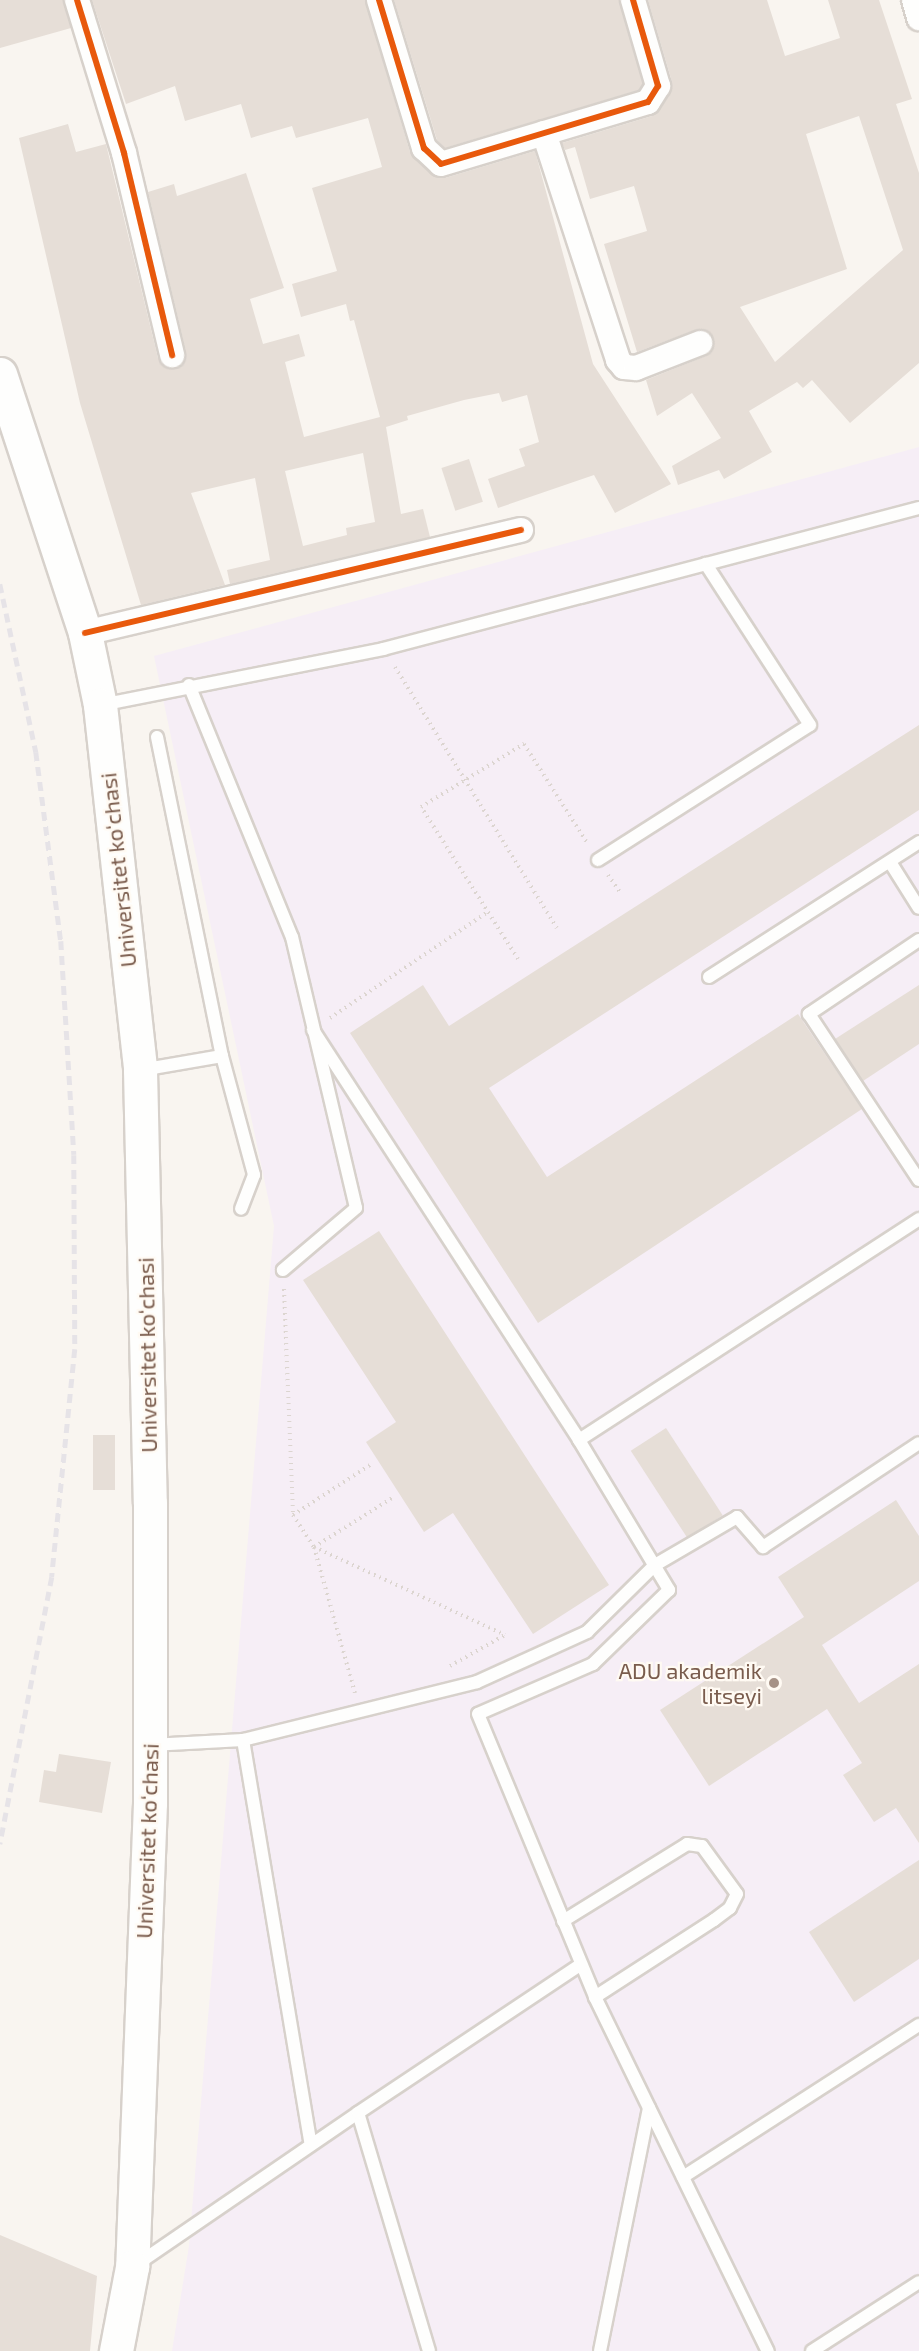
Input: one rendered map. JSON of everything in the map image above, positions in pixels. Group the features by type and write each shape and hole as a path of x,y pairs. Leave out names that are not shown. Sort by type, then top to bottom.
{"main road":[{"name":"Universitet kо‘chasi","path":"0,374 85,633 100,705 140,1070 150,1503 150,1745 132,2267 116,2351"}],"street":[{"path":"77,0 124,153 172,355"},
{"path":"379,0 432,160 449,163 544,133 635,108 655,94 657,79 633,0"},
{"path":"914,0 919,18"},
{"path":"544,133 618,360 624,367 636,368 700,343"},
{"path":"85,633 521,530"}],"lane":[{"path":"100,705 189,685 383,649 919,508"},
{"path":"598,860 810,725 706,564"},
{"path":"189,685 292,937 312,1030 356,1208 283,1270"},
{"path":"157,737 222,1056 254,1175 241,1209"},
{"path":"709,977 919,842"},
{"path":"890,862 919,908"},
{"path":"919,940 809,1014 919,1180"},
{"path":"312,1030 579,1440 669,1590 593,1664 478,1714 595,1997 768,2351"},
{"path":"140,1070 222,1056"},
{"path":"579,1440 919,1219"},
{"path":"150,1745 243,1740 477,1682 587,1632 655,1565 737,1517 763,1547 919,1443"},
{"path":"243,1740 310,2142"},
{"path":"563,1921 687,1844 702,1846 737,1893 730,1908 714,1920 595,1997"},
{"path":"132,2267 310,2142 358,2113 581,1964"},
{"path":"683,2177 919,2025"},
{"path":"600,2351 649,2108"},
{"path":"358,2113 429,2351"},
{"path":"812,2351 919,2282"}],"path":[{"path":"383,649 557,928"},
{"path":"519,959 486,913 421,807 524,744 598,860"},
{"path":"312,1030 486,913"},
{"path":"283,1270 293,1515 314,1546 355,1694"},
{"path":"293,1515 370,1465"},
{"path":"314,1546 393,1498"},
{"path":"314,1546 505,1635"}],"shaded area":[{"path":"919,447 919,2351 172,2351 189,2246 274,1226 154,656"}],"building":[{"path":"0,0 63,0 71,28 0,48"},
{"path":"92,0 365,0 410,152 431,174 445,178 535,151 593,364 671,484 615,513 594,475 498,508 488,479 525,466 519,449 539,442 527,395 502,402 499,393 464,400 407,416 408,420 386,427 401,514 423,509 430,537 230,584 227,570 270,560 255,478 191,493 225,585 141,605 80,403 19,138 68,124 76,152 106,144 158,358 168,369 182,365 186,352 148,192 174,184 177,196 246,173 284,288 250,299 263,344 299,334 305,356 285,362 304,437 380,417 354,320 350,321 346,304 301,317 292,284 337,271 312,188 382,167 368,118 296,138 292,126 251,138 241,104 185,121 175,86 126,104","holes":["363,453 375,522 346,528 347,535 303,546 285,471"]},
{"path":"394,0 619,0 643,84 639,90 445,148 437,140"},
{"path":"648,0 767,0 785,56 840,38 828,0 879,0 912,99 896,104 919,173 919,363 850,423 812,380 803,388 797,382 749,411 772,452 724,479 719,470 678,485 672,466 721,438 692,393 657,416 646,380 706,356 713,338 708,332 695,330 637,352 604,244 647,231 634,186 590,199 575,147 565,150 562,143 652,116 670,94 672,82","holes":["859,116 903,250 775,362 740,307 847,269 806,134"]},
{"path":"469,459 483,502 455,511 441,468"},
{"path":"919,725 919,810 489,1088 547,1177 798,1014 862,1109 538,1323 350,1033 423,985 449,1026"},
{"path":"919,985 919,1044 863,1081 835,1039"},
{"path":"379,1231 609,1585 533,1634 453,1513 424,1532 366,1442 396,1422 303,1280"},
{"path":"666,1428 723,1515 687,1538 631,1451"},
{"path":"93,1435 115,1435 115,1490 93,1490"},
{"name":"ADU akademik litseyi","path":"896,1500 919,1536 919,1581 822,1645 859,1703 919,1664 919,1843 896,1808 874,1822 843,1775 862,1763 827,1709 709,1786 660,1710 804,1617 778,1577"},
{"path":"59,1754 111,1762 102,1813 39,1802 44,1770 56,1772"},
{"path":"919,1860 919,1959 854,2002 809,1932"},
{"path":"0,2235 97,2276 90,2351 0,2351"}],"railway":[{"path":"0,584 36,752 61,941 74,1155 75,1349 52,1577 0,1844"}],"cycle path":[{"path":"77,0 124,153 172,355"},
{"path":"379,0 424,148 441,164 648,102 658,86 633,0"},
{"path":"85,633 521,530"}],"place":[{"name":"ADU akademik litseyi","path":"774,1683"}]}
